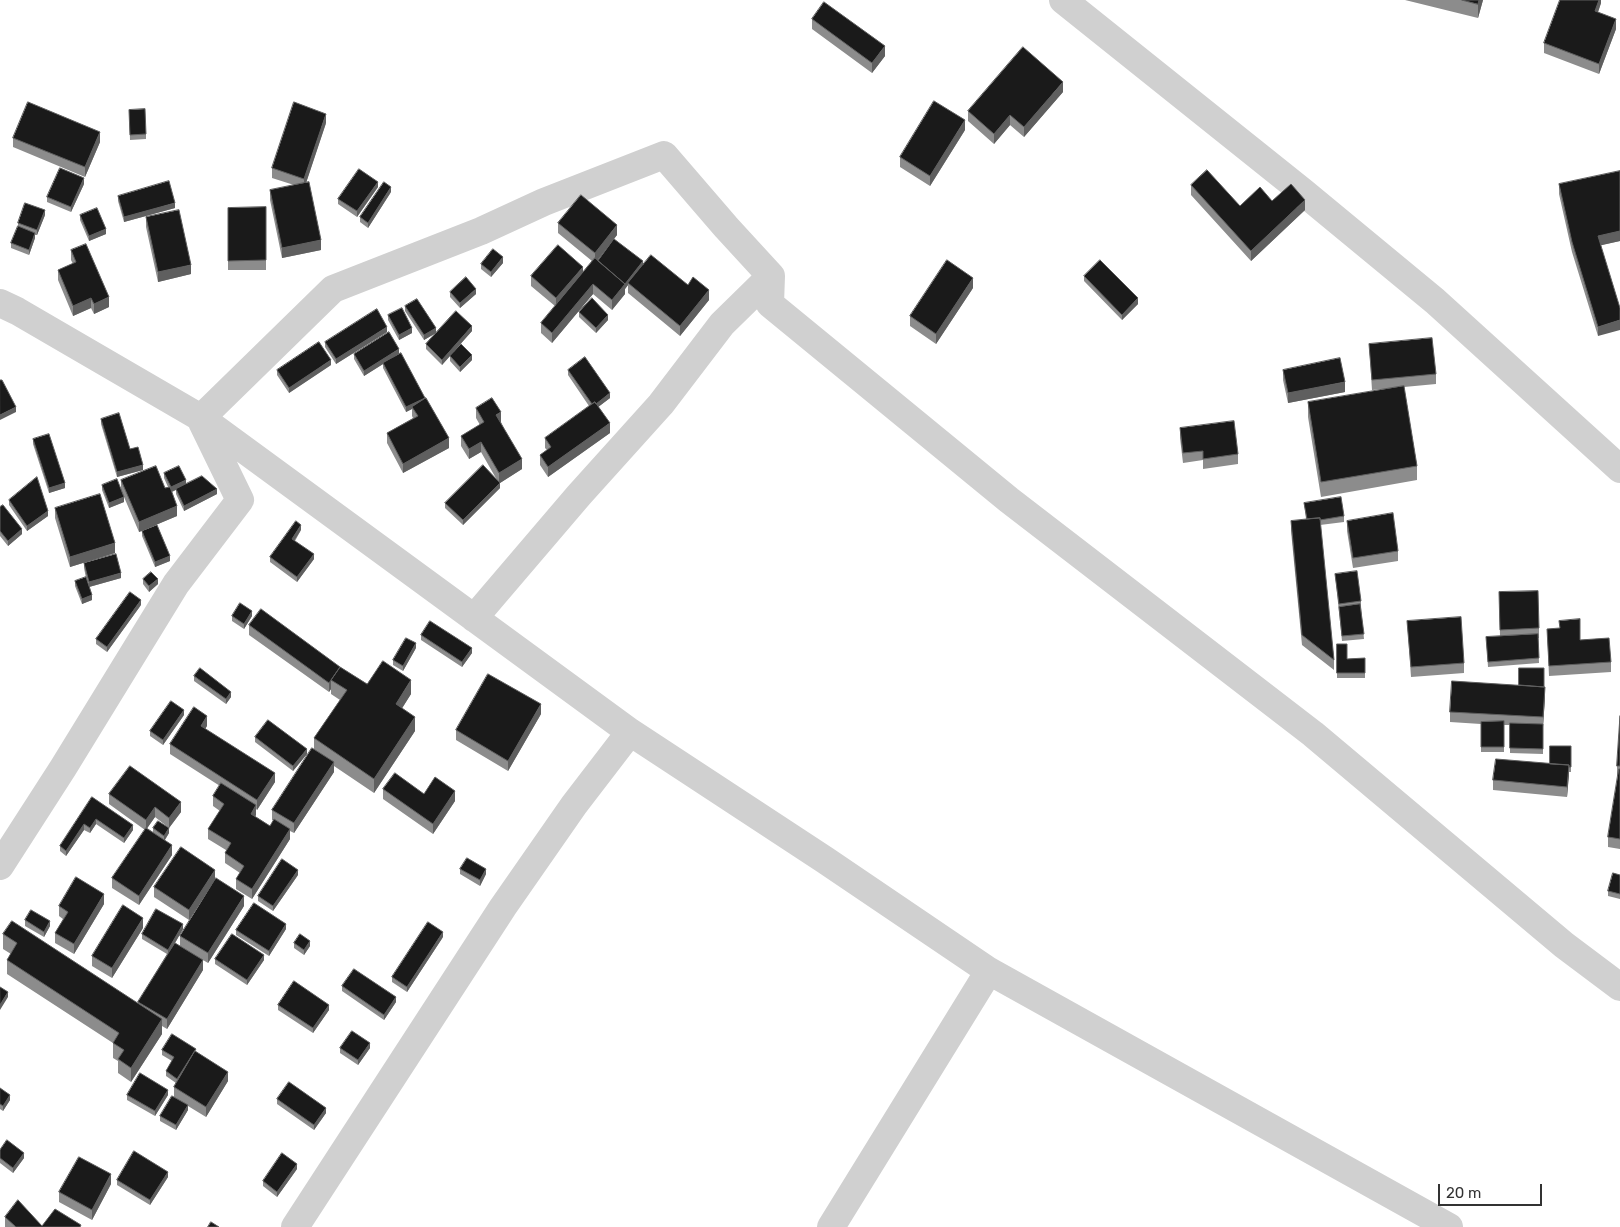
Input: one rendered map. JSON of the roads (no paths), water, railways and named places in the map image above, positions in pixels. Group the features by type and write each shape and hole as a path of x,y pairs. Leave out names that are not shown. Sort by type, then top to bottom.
{"street":[{"path":"1063,0 1304,192 1435,301 1620,469"},
{"path":"201,418 333,289 481,232 544,202 664,154 726,227 772,276 770,304 1009,500 1314,734 1564,945 1620,987"},
{"path":"474,618 579,495 661,404 722,324 772,276"},
{"path":"0,303 201,418 630,732 825,860 989,971 1449,1227"},
{"path":"0,866 63,768 176,584 240,500 201,418"},
{"path":"295,1227 503,906 574,805 630,732"},
{"path":"831,1227 989,971"}]}
